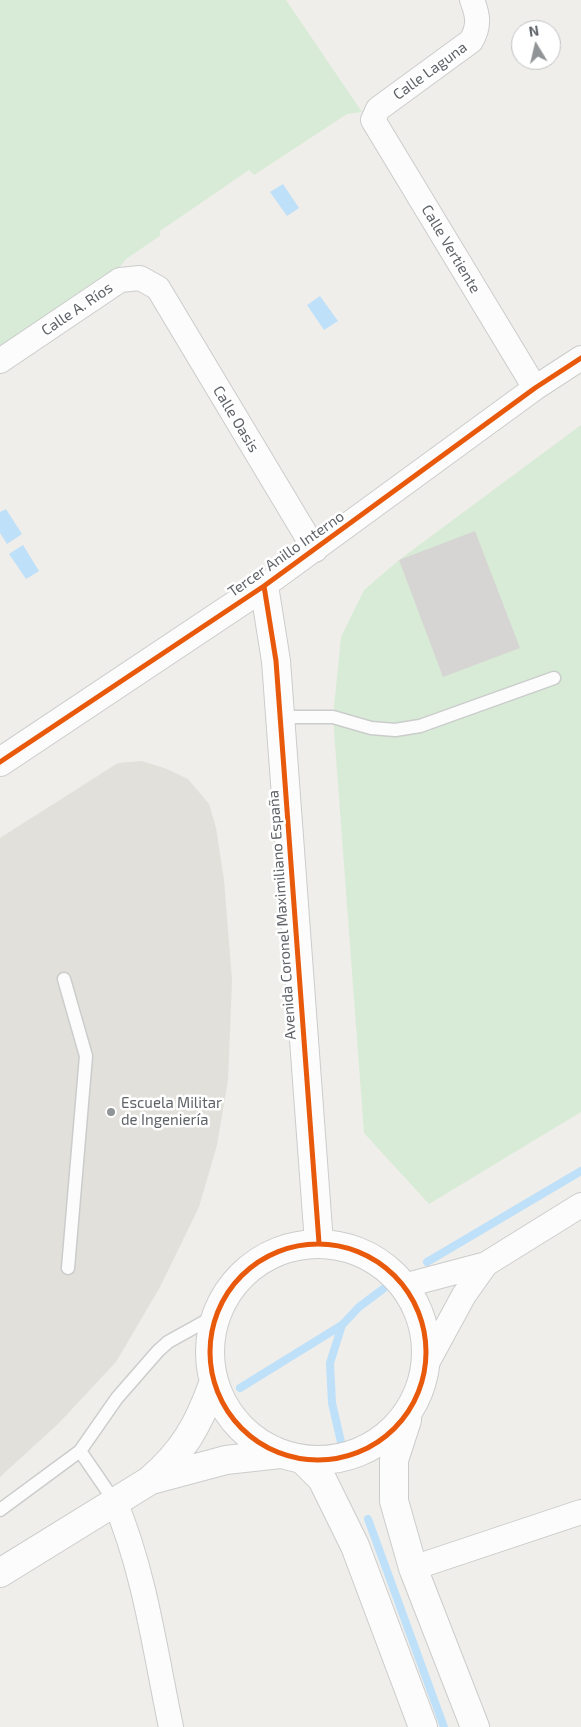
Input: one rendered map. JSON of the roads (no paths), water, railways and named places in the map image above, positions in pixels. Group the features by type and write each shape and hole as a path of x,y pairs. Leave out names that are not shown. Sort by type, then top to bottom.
{"street":[{"name":"Calle Laguna","path":"378,109 471,41 477,31 478,20 472,0"},
{"name":"Calle Vertiente","path":"378,109 374,120 379,132 535,388"},
{"name":"Calle A. Ríos","path":"0,361 120,280 140,278 158,288"},
{"name":"Calle Oasis","path":"158,288 315,550"},
{"name":"Tercer Anillo Interno","path":"0,762 264,586 535,388 581,358"},
{"name":"Avenida Coronel Maximiliano España","path":"264,586 276,661 319,1243"},
{"path":"403,1286 486,1264 581,1205"},
{"path":"423,1727 356,1546 322,1479 291,1456 252,1437 229,1413 213,1384 208,1351 213,1317 229,1287 254,1263 285,1248 319,1243 343,1246 366,1255 387,1268 403,1286 416,1307 426,1334 427,1363 421,1392 408,1418 394,1460 394,1501 413,1568 475,1727"},
{"path":"427,1363 464,1295 486,1264"},
{"path":"0,1573 148,1481 182,1448 195,1428 213,1384"},
{"path":"148,1481 192,1467 226,1460 291,1456 332,1459 360,1452 386,1438 408,1418"},
{"path":"115,1502 130,1537 139,1569 171,1727"},
{"path":"413,1568 581,1512"}],"lane":[{"path":"280,717 333,717 371,728 395,730 420,726 554,678"},
{"path":"64,978 86,1056 68,1268"},
{"path":"0,1510 80,1451 117,1398 158,1351 168,1342 213,1317"},
{"path":"80,1451 115,1502"}],"water":[{"path":"283,184 299,208 287,216 270,192"},
{"path":"320,296 338,321 324,330 307,305"},
{"path":"6,509 22,534 7,544 0,533 0,512"},
{"path":"23,545 39,571 26,579 9,554"}],"waterway":[{"path":"427,1262 581,1171"},
{"path":"341,1442 332,1403 330,1363 342,1325 359,1307 383,1289"},
{"path":"240,1388 342,1325"},
{"path":"368,1519 444,1727"}],"place":[{"name":"Escuela Militar de Ingeniería","path":"111,1112"}]}
